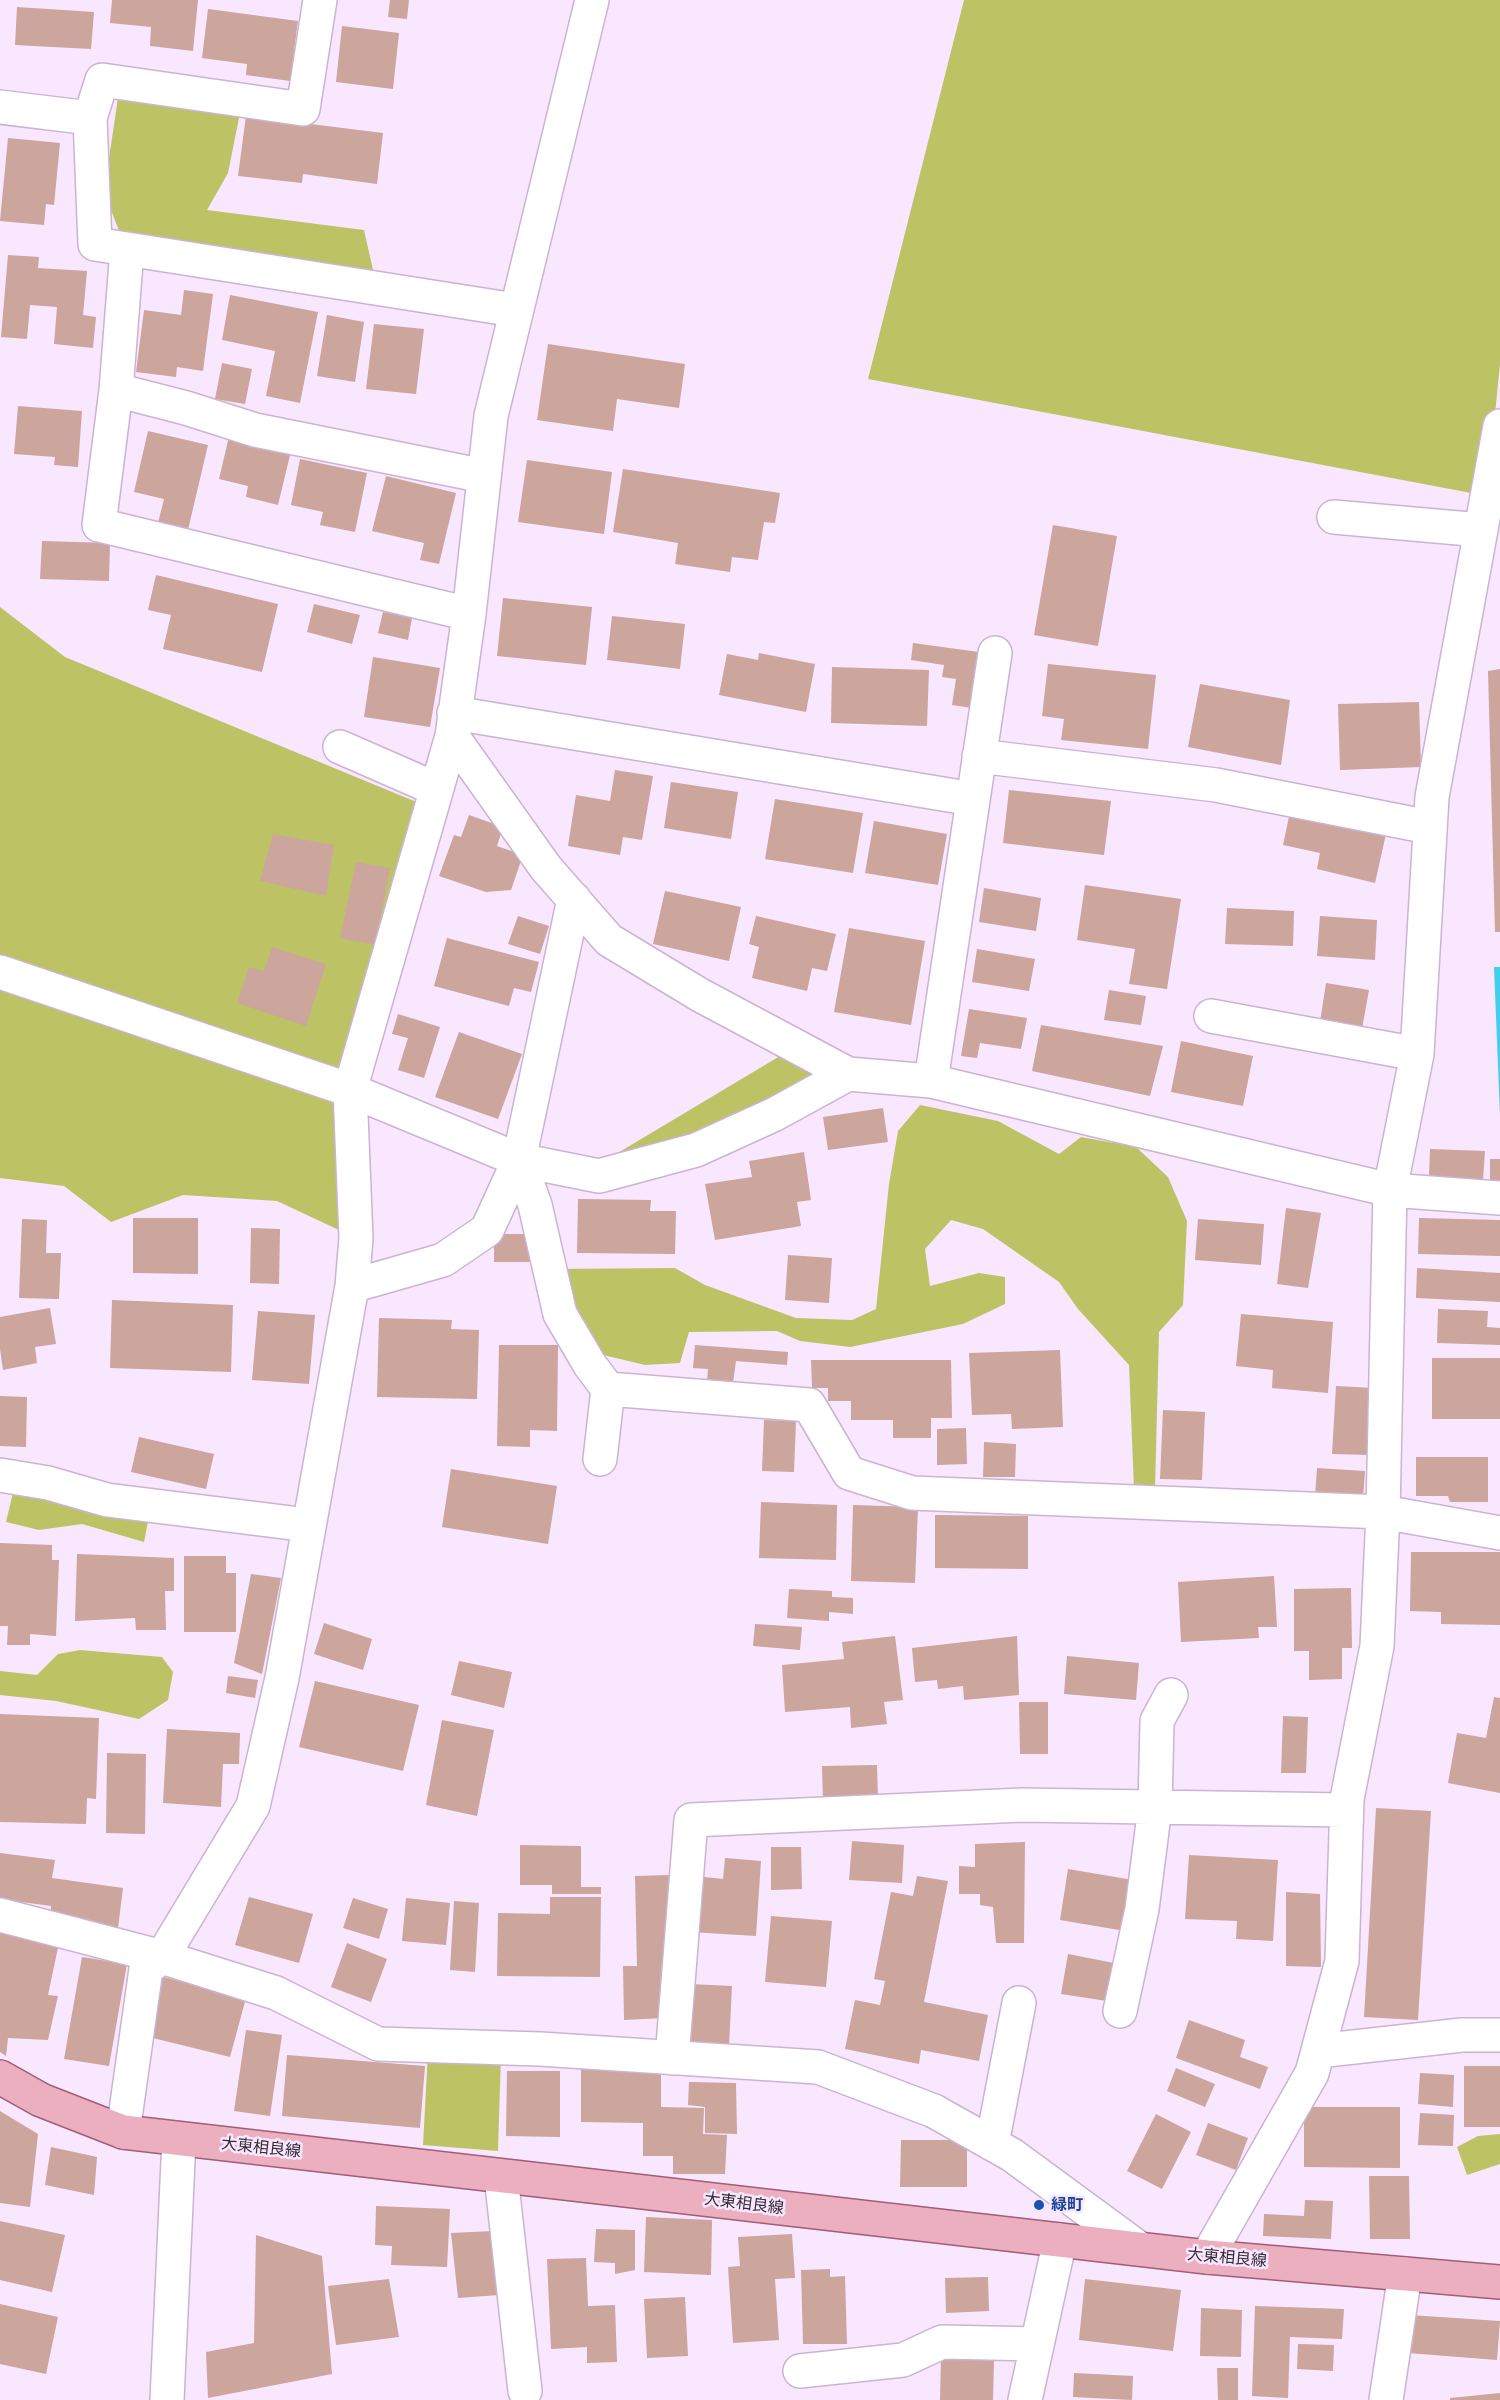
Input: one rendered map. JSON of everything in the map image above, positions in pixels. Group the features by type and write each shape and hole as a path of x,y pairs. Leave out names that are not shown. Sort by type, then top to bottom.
{"main road":[{"name":"大東相良線","path":"0,2077 41,2100 123,2132 1207,2257 1500,2282"}],"street":[{"path":"320,0 303,109 102,80 90,118 95,244 515,310"},
{"path":"123,2132 146,1969 162,1957 253,1806 282,1678 352,1286 356,1238 350,1090 453,724 469,614 491,416 592,0"},
{"path":"0,107 90,118"},
{"path":"127,250 116,390 99,525 469,614"},
{"path":"116,390 186,408 255,430 484,476"},
{"path":"1207,2257 1312,2073 1342,1961 1347,1810 1377,1646 1383,1512 1390,1190 1417,1054 1432,797 1500,426"},
{"path":"1335,517 1481,530"},
{"path":"931,1081 994,653"},
{"path":"453,724 973,799"},
{"path":"453,724 546,868 609,940 700,995 848,1074 931,1081 1390,1190 1500,1198"},
{"path":"340,747 436,789"},
{"path":"979,756 1216,785 1429,827"},
{"path":"352,1286 443,1260 487,1230 519,1160 574,900"},
{"path":"0,972 350,1090 519,1160 599,1176 696,1150 775,1114 848,1074"},
{"path":"1210,1016 1417,1054"},
{"path":"519,1160 535,1205 560,1314 590,1365 608,1389 600,1460"},
{"path":"608,1389 809,1405 849,1473 912,1493 1383,1512 1500,1533"},
{"path":"0,1475 48,1483 107,1500 308,1525"},
{"path":"1120,2011 1142,1909 1155,1807 1157,1721 1171,1695"},
{"path":"672,2058 691,1820 1022,1805 1347,1810"},
{"path":"0,1915 162,1957 276,1993 378,2044 540,2049 818,2067 934,2111 1012,2155 1140,2249"},
{"path":"992,2144 1018,2003"},
{"path":"1318,2051 1462,2035 1500,2035"},
{"path":"167,2400 179,2139"},
{"path":"501,2176 525,2391"},
{"path":"1025,2400 1060,2240"},
{"path":"1386,2400 1405,2274"},
{"path":"800,2371 903,2360 942,2342 1037,2344"}],"green space":[{"path":"964,0 1500,0 1500,364 1487,496 868,379"},
{"path":"119,91 241,108 228,173 207,210 364,230 373,270 123,241 104,192"},
{"path":"0,607 65,657 431,808 339,1087 356,1238 277,1201 183,1195 111,1222 64,1186 0,1178"},
{"path":"790,1050 834,1074 695,1144 596,1166"},
{"path":"920,1105 998,1121 1059,1154 1081,1137 1136,1147 1168,1177 1187,1221 1183,1305 1159,1332 1155,1489 1134,1489 1129,1365 1078,1309 1059,1282 983,1229 951,1220 925,1249 930,1286 979,1273 1005,1277 1005,1304 963,1324 850,1347 800,1341 777,1331 689,1332 680,1363 645,1365 595,1353 550,1269 675,1268 705,1285 796,1318 852,1320 876,1309 889,1184 898,1131"},
{"path":"15,1484 149,1516 144,1542 82,1524 39,1530 6,1522"},
{"path":"80,1650 162,1657 173,1672 168,1700 139,1719 56,1701 0,1695 0,1671 37,1675 58,1654"},
{"path":"428,2053 501,2055 498,2151 423,2145"},
{"path":"1500,2134 1500,2164 1467,2175 1457,2147 1478,2136"}],"water":[{"path":"1494,967 1500,967 1500,1115"}],"building":[{"path":"112,0 198,0 193,51 150,46 151,27 110,23"},
{"path":"390,0 409,0 407,19 388,17"},
{"path":"17,7 94,12 91,49 15,45"},
{"path":"208,9 298,21 290,81 246,75 247,64 202,58"},
{"path":"342,26 399,33 393,89 336,82"},
{"path":"246,116 383,133 377,184 303,174 302,183 238,176"},
{"path":"8,138 60,143 54,205 46,204 44,225 0,221"},
{"path":"8,255 39,257 38,268 87,271 83,315 96,317 93,348 54,344 57,307 30,305 27,339 1,337"},
{"path":"184,290 213,294 203,371 177,367 176,377 136,372 144,310 181,315"},
{"path":"230,295 318,312 300,403 266,396 275,351 222,340"},
{"path":"327,315 364,322 355,382 317,376"},
{"path":"374,324 424,329 416,394 366,389"},
{"path":"548,344 685,364 679,408 617,399 613,431 537,420"},
{"path":"222,363 252,369 245,404 215,399"},
{"path":"18,406 82,411 78,467 54,465 55,457 14,454"},
{"path":"148,431 208,445 187,534 157,527 164,499 134,492"},
{"path":"230,432 292,447 278,505 246,497 248,486 219,479"},
{"path":"300,459 367,473 355,532 320,525 323,512 291,505"},
{"path":"527,460 612,472 604,534 518,522"},
{"path":"623,469 780,493 775,523 764,522 758,560 732,557 730,572 675,564 678,543 613,532"},
{"path":"386,476 456,493 439,564 420,560 424,543 372,531"},
{"path":"1053,525 1117,536 1098,646 1034,635"},
{"path":"42,541 110,543 109,581 40,579"},
{"path":"156,575 278,604 262,672 163,649 171,615 148,610"},
{"path":"503,598 592,607 586,665 497,656"},
{"path":"314,604 360,615 352,644 307,632"},
{"path":"383,612 412,618 408,640 378,633"},
{"path":"612,616 685,624 680,669 607,660"},
{"path":"913,643 979,652 972,708 952,705 956,679 942,677 944,665 911,660"},
{"path":"759,653 815,664 806,712 719,695 727,654 758,660"},
{"path":"373,657 440,668 430,727 364,717"},
{"path":"1048,664 1156,675 1148,749 1061,740 1064,719 1042,716"},
{"path":"832,667 929,670 927,726 831,723"},
{"path":"1500,669 1500,932 1495,932 1488,671"},
{"path":"1200,684 1290,700 1281,765 1188,747"},
{"path":"1419,702 1421,767 1340,770 1338,704"},
{"path":"615,770 653,776 642,840 623,837 620,855 568,846 576,795 610,801"},
{"path":"671,782 738,792 731,839 664,828"},
{"path":"1009,790 1111,801 1104,855 1003,843"},
{"path":"775,799 863,813 853,873 765,859"},
{"path":"1290,812 1386,834 1375,883 1317,869 1320,853 1283,845"},
{"path":"469,815 503,827 497,846 523,855 511,890 486,892 439,876 454,835 461,837"},
{"path":"874,821 947,834 938,885 865,873"},
{"path":"273,834 334,845 326,896 260,881"},
{"path":"356,862 390,868 375,945 340,938"},
{"path":"1085,885 1181,899 1167,989 1129,984 1135,949 1077,940"},
{"path":"984,888 1041,898 1036,931 979,922"},
{"path":"665,891 741,907 729,961 653,944"},
{"path":"1227,908 1294,911 1293,946 1225,944"},
{"path":"518,916 549,926 540,954 508,944"},
{"path":"756,916 836,934 827,971 812,968 807,991 752,978 759,947 749,944"},
{"path":"1320,916 1377,920 1375,960 1317,956"},
{"path":"849,928 925,941 911,1025 834,1012"},
{"path":"447,938 539,962 531,992 514,988 509,1006 434,986"},
{"path":"272,947 326,964 306,1026 237,1003 249,967 264,971"},
{"path":"977,949 1035,959 1029,991 972,982"},
{"path":"1326,983 1369,990 1362,1029 1320,1022"},
{"path":"1109,990 1146,996 1141,1025 1104,1020"},
{"path":"969,1009 1027,1018 1021,1049 980,1043 977,1058 961,1056"},
{"path":"398,1014 440,1027 424,1078 398,1070 408,1038 392,1034"},
{"path":"1041,1025 1163,1046 1150,1096 1032,1071"},
{"path":"459,1032 522,1054 498,1119 435,1097"},
{"path":"1181,1041 1253,1056 1243,1106 1171,1092"},
{"path":"883,1108 888,1142 828,1150 823,1117"},
{"path":"1430,1149 1485,1151 1483,1180 1429,1177"},
{"path":"804,1152 811,1200 797,1202 801,1226 715,1240 705,1184 752,1177 749,1161"},
{"path":"1490,1159 1500,1159 1500,1184 1490,1184"},
{"path":"578,1199 651,1200 650,1211 676,1211 675,1254 577,1253"},
{"path":"1286,1208 1321,1213 1308,1288 1277,1284"},
{"path":"133,1218 198,1218 198,1274 133,1273"},
{"path":"1419,1218 1500,1220 1500,1256 1418,1254"},
{"path":"22,1219 47,1220 46,1253 61,1253 59,1299 19,1298"},
{"path":"1198,1219 1264,1224 1261,1265 1195,1260"},
{"path":"251,1228 280,1229 279,1284 250,1283"},
{"path":"494,1234 532,1234 532,1262 494,1262"},
{"path":"788,1255 832,1258 829,1303 785,1300"},
{"path":"1417,1268 1500,1273 1500,1302 1416,1298"},
{"path":"112,1300 233,1305 231,1372 110,1368"},
{"path":"50,1308 56,1344 35,1347 37,1363 3,1370 0,1349 0,1317"},
{"path":"1438,1309 1488,1311 1487,1327 1500,1328 1500,1345 1437,1343"},
{"path":"258,1311 315,1315 309,1384 252,1380"},
{"path":"1241,1314 1333,1322 1328,1393 1272,1388 1273,1370 1236,1366"},
{"path":"379,1318 452,1320 451,1329 479,1330 477,1399 377,1397"},
{"path":"499,1345 558,1345 557,1431 530,1430 530,1447 497,1446"},
{"path":"695,1345 788,1352 787,1365 736,1361 733,1383 707,1381 708,1369 693,1368"},
{"path":"1060,1350 1063,1427 1012,1429 1011,1414 972,1415 969,1353"},
{"path":"1432,1358 1500,1358 1500,1419 1432,1419"},
{"path":"811,1360 951,1360 952,1418 931,1418 931,1438 893,1438 893,1420 851,1420 851,1401 828,1401 828,1388 812,1388"},
{"path":"1336,1386 1373,1388 1369,1455 1332,1454"},
{"path":"0,1396 27,1397 26,1447 0,1446"},
{"path":"1163,1410 1205,1412 1202,1480 1160,1479"},
{"path":"764,1420 796,1421 794,1472 762,1471"},
{"path":"966,1428 967,1464 937,1465 937,1429"},
{"path":"139,1437 214,1454 206,1489 131,1472"},
{"path":"984,1442 1016,1444 1015,1477 983,1477"},
{"path":"1416,1457 1488,1457 1488,1502 1450,1502 1448,1496 1416,1496"},
{"path":"1317,1468 1365,1471 1363,1499 1315,1497"},
{"path":"451,1469 557,1486 548,1544 442,1527"},
{"path":"761,1502 837,1505 836,1560 759,1558"},
{"path":"853,1505 918,1507 915,1583 851,1581"},
{"path":"935,1515 1028,1516 1028,1569 935,1568"},
{"path":"0,1543 52,1545 52,1560 59,1560 56,1636 30,1634 30,1645 7,1645 8,1626 0,1626"},
{"path":"1411,1552 1500,1552 1500,1625 1441,1624 1441,1612 1410,1611"},
{"path":"77,1554 174,1558 174,1591 165,1591 166,1630 136,1630 135,1618 75,1621"},
{"path":"184,1556 226,1556 226,1573 236,1573 236,1632 184,1632"},
{"path":"251,1574 281,1578 262,1674 234,1663"},
{"path":"1274,1576 1277,1627 1258,1627 1259,1638 1181,1642 1178,1582"},
{"path":"1351,1588 1352,1648 1342,1648 1342,1679 1309,1680 1309,1651 1294,1651 1294,1589"},
{"path":"789,1589 832,1591 832,1597 853,1598 853,1614 829,1612 829,1621 787,1618"},
{"path":"324,1623 372,1639 363,1670 314,1654"},
{"path":"755,1624 802,1627 800,1650 753,1646"},
{"path":"895,1636 903,1700 884,1702 887,1724 851,1728 850,1707 785,1712 782,1665 844,1659 842,1642"},
{"path":"1017,1636 1019,1695 964,1700 963,1686 938,1689 937,1680 915,1682 912,1648"},
{"path":"1067,1656 1139,1663 1136,1700 1064,1694"},
{"path":"459,1661 512,1672 504,1708 451,1695"},
{"path":"228,1676 258,1680 255,1698 226,1693"},
{"path":"315,1681 419,1705 403,1771 299,1747"},
{"path":"1494,1697 1500,1698 1500,1793 1448,1783 1457,1733 1486,1738"},
{"path":"1019,1702 1048,1702 1048,1754 1020,1754"},
{"path":"0,1714 99,1718 96,1799 87,1798 86,1824 0,1822"},
{"path":"1283,1716 1308,1717 1306,1773 1281,1773"},
{"path":"442,1720 494,1730 477,1816 426,1805"},
{"path":"167,1729 240,1733 239,1764 223,1764 221,1807 163,1803"},
{"path":"107,1753 146,1754 145,1834 106,1833"},
{"path":"877,1765 878,1801 823,1802 822,1766"},
{"path":"1376,1808 1431,1811 1418,2020 1364,2017"},
{"path":"852,1841 904,1845 902,1883 849,1880"},
{"path":"1025,1842 1024,1943 996,1943 993,1907 980,1905 980,1894 959,1894 959,1866 975,1867 975,1844"},
{"path":"520,1845 581,1846 581,1887 601,1887 601,1894 552,1894 552,1885 520,1885"},
{"path":"771,1847 801,1847 802,1889 771,1890"},
{"path":"0,1853 55,1860 52,1878 123,1888 118,1928 50,1919 51,1906 0,1899"},
{"path":"1189,1855 1278,1860 1273,1941 1236,1939 1237,1921 1185,1919"},
{"path":"725,1858 761,1861 756,1936 690,1932 695,1876 723,1879"},
{"path":"1068,1869 1133,1880 1125,1931 1060,1920"},
{"path":"670,1875 665,2018 624,2020 623,1966 637,1966 635,1876"},
{"path":"917,1876 948,1881 924,2002 988,2015 979,2061 921,2050 919,2064 845,2049 855,2000 880,2005 885,1981 874,1979 891,1892 913,1896"},
{"path":"1286,1892 1320,1894 1321,1967 1286,1966"},
{"path":"249,1897 313,1914 299,1963 235,1945"},
{"path":"550,1897 601,1897 600,1977 497,1976 498,1913 550,1914"},
{"path":"353,1898 388,1909 379,1939 343,1928"},
{"path":"406,1898 450,1903 446,1945 402,1941"},
{"path":"454,1901 479,1903 475,1972 450,1970"},
{"path":"771,1916 832,1921 826,1987 765,1982"},
{"path":"0,1931 59,1943 48,1995 58,1996 48,2040 8,2038 6,2056 0,2052"},
{"path":"347,1943 387,1959 371,2002 331,1987"},
{"path":"1068,1954 1114,1963 1107,2001 1061,1994"},
{"path":"82,1957 127,1964 109,2066 64,2059"},
{"path":"156,1975 246,1998 230,2057 141,2035"},
{"path":"690,1984 732,1986 729,2046 687,2044"},
{"path":"1189,2020 1245,2040 1240,2057 1268,2067 1260,2089 1176,2058"},
{"path":"246,2030 282,2035 270,2116 234,2111"},
{"path":"287,2055 425,2066 420,2128 282,2116"},
{"path":"1464,2066 1500,2066 1500,2127 1464,2127"},
{"path":"1176,2068 1215,2084 1205,2107 1167,2091"},
{"path":"581,2069 661,2070 661,2107 704,2108 703,2134 727,2135 725,2174 673,2174 673,2156 643,2156 643,2123 581,2122"},
{"path":"507,2071 560,2071 560,2137 506,2136"},
{"path":"1420,2073 1454,2075 1453,2107 1418,2104"},
{"path":"689,2082 736,2083 737,2134 705,2133 705,2107 688,2105"},
{"path":"1304,2107 1400,2107 1400,2168 1304,2167"},
{"path":"0,2111 38,2134 30,2207 0,2203"},
{"path":"1420,2113 1454,2115 1453,2146 1418,2145"},
{"path":"1156,2114 1191,2132 1162,2189 1127,2171"},
{"path":"1208,2123 1248,2138 1236,2170 1196,2155"},
{"path":"901,2140 967,2140 967,2187 900,2187"},
{"path":"51,2147 97,2157 94,2195 45,2185"},
{"path":"1369,2176 1409,2176 1410,2239 1370,2239"},
{"path":"1305,2200 1333,2201 1331,2239 1263,2236 1264,2214 1304,2216"},
{"path":"376,2206 450,2209 447,2267 391,2265 392,2246 375,2245"},
{"path":"646,2217 712,2220 711,2275 644,2272"},
{"path":"0,2221 65,2235 52,2292 0,2280"},
{"path":"596,2229 635,2230 635,2270 615,2274 615,2263 594,2262"},
{"path":"493,2231 499,2295 458,2298 451,2233"},
{"path":"792,2234 795,2278 775,2279 779,2340 733,2343 728,2267 740,2266 738,2237"},
{"path":"256,2235 322,2256 332,2374 208,2398 206,2352 254,2343"},
{"path":"586,2258 588,2306 615,2305 617,2362 587,2363 587,2347 551,2349 547,2259"},
{"path":"830,2269 830,2277 845,2276 847,2344 803,2344 801,2270"},
{"path":"988,2277 989,2311 946,2313 945,2278"},
{"path":"389,2279 399,2337 336,2345 328,2286"},
{"path":"1085,2279 1181,2290 1173,2351 1079,2340"},
{"path":"685,2297 688,2356 647,2358 644,2299"},
{"path":"0,2304 58,2317 46,2374 0,2364"},
{"path":"1255,2306 1344,2309 1342,2339 1290,2337 1288,2398 1252,2396"},
{"path":"1201,2308 1242,2310 1241,2357 1200,2356"},
{"path":"1410,2315 1500,2321 1497,2360 1408,2353"},
{"path":"1298,2344 1334,2345 1333,2371 1297,2369"},
{"path":"941,2355 994,2358 993,2400 940,2400"},
{"path":"1217,2368 1238,2368 1238,2400 1218,2400"},
{"path":"1074,2373 1133,2376 1132,2400 1073,2397"},
{"path":"1500,2393 1500,2400 1450,2400 1450,2398"}],"place":[{"name":"緑町","path":"1039,2205"}]}
